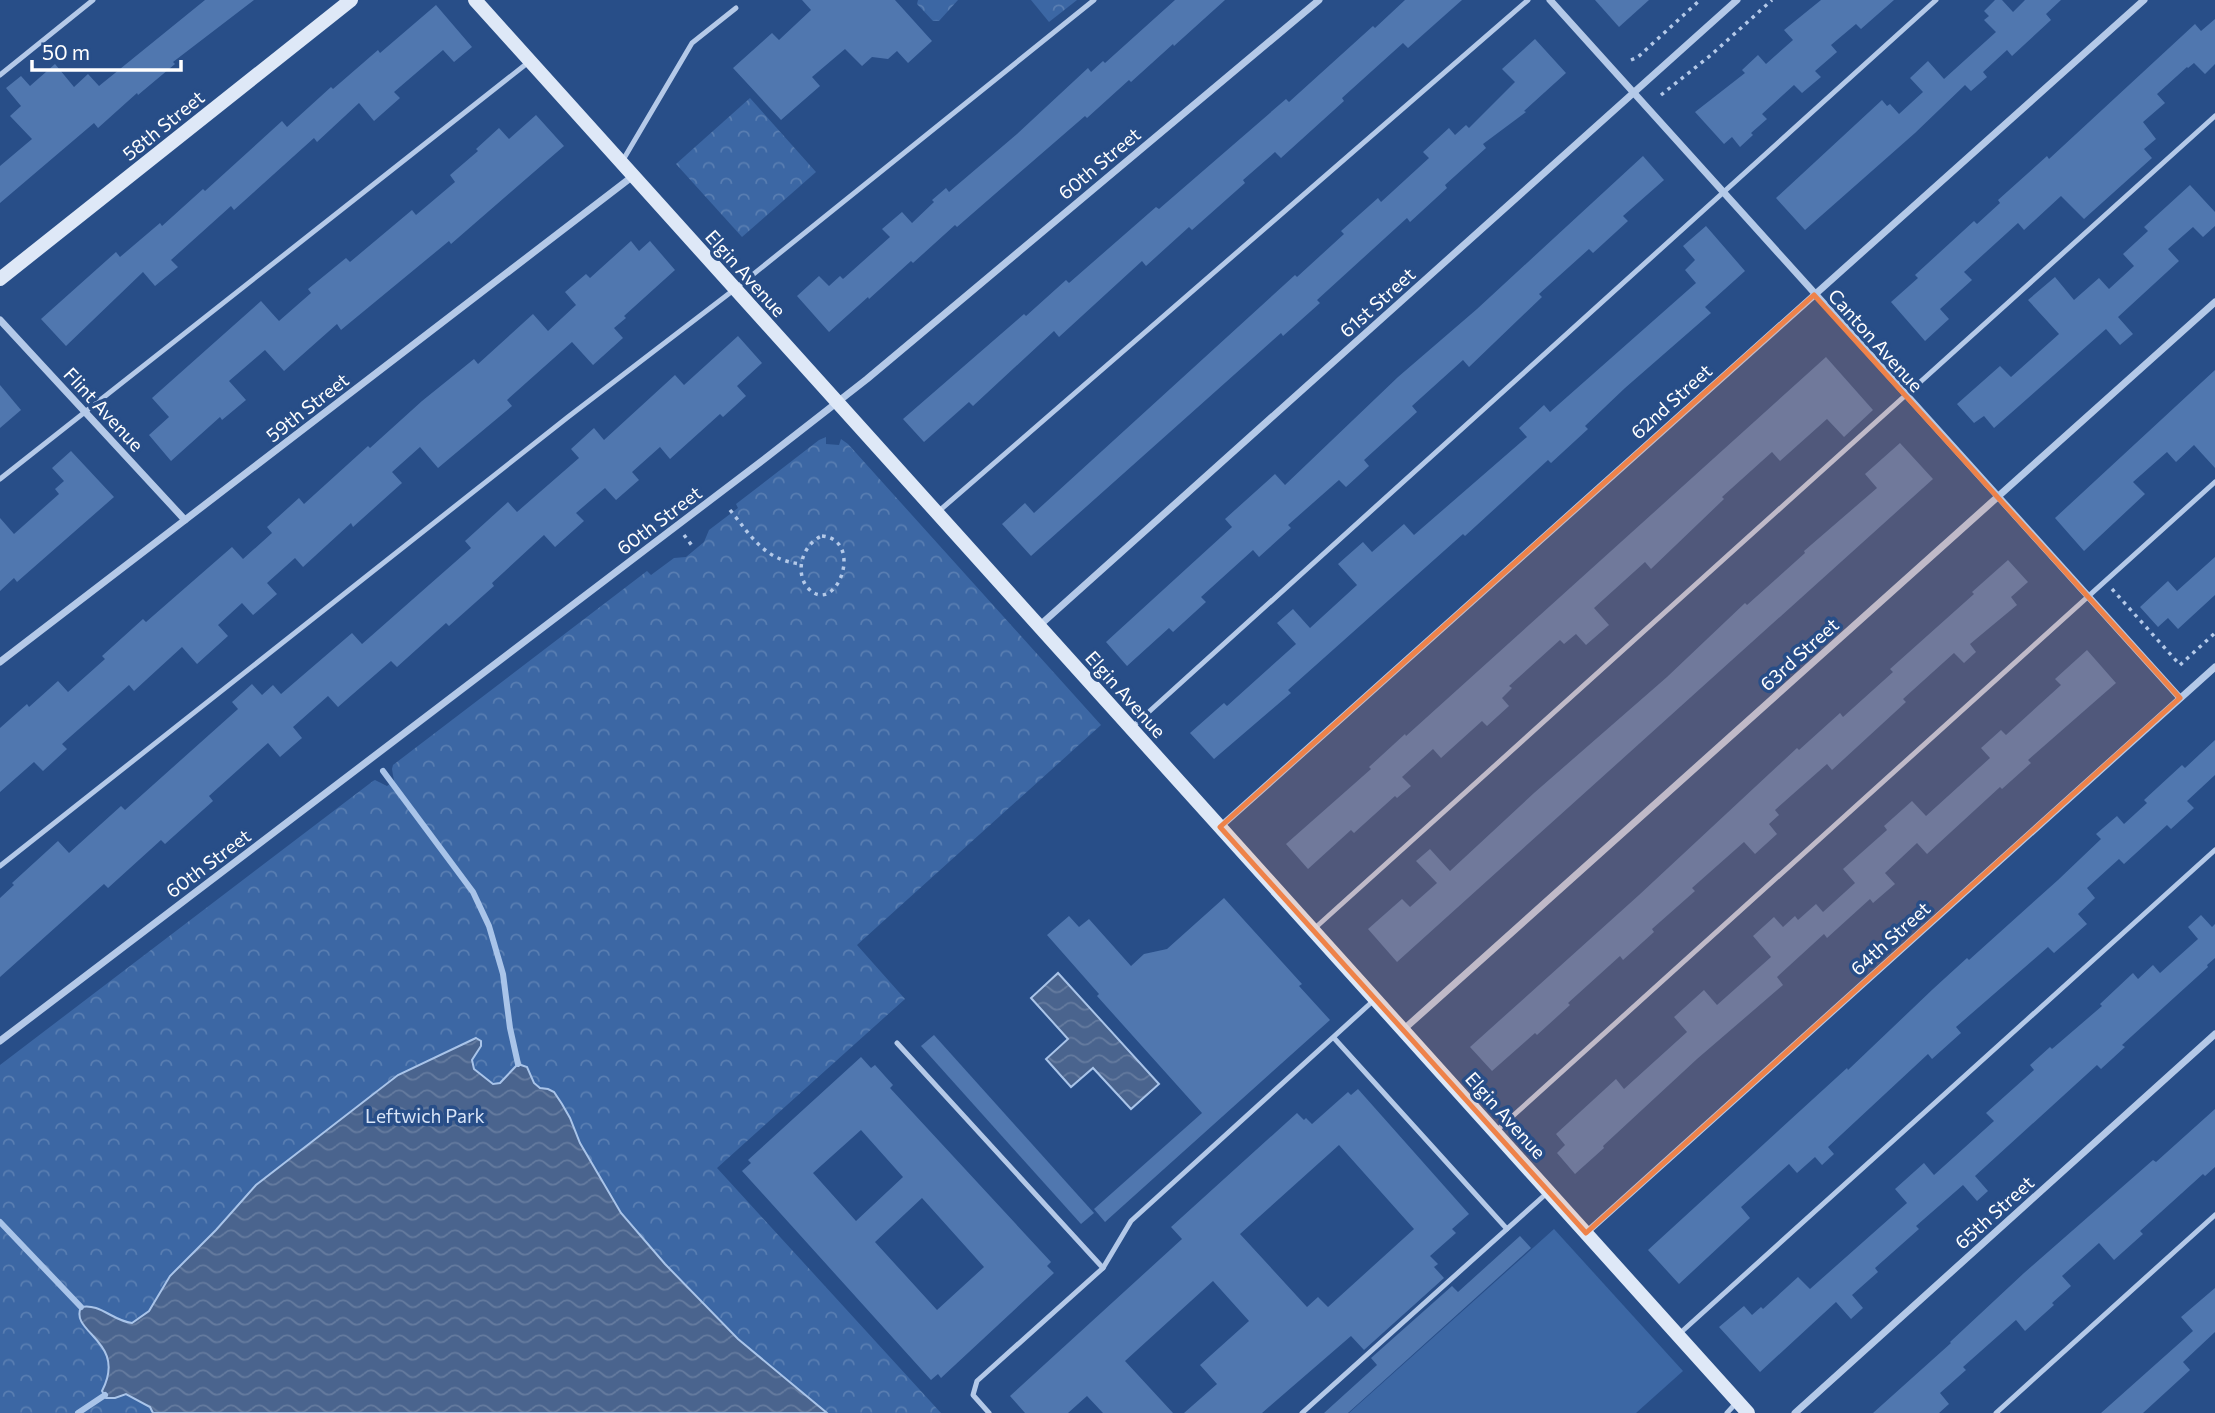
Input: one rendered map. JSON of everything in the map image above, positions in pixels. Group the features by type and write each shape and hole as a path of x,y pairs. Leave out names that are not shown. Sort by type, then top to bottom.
{"street":[{"name":"58th Street","path":"0,279 351,0"},
{"name":"Elgin Avenue","path":"475,0 1748,1413"},
{"name":"60th Street","path":"0,1041 837,402 1319,0"},
{"name":"Canton Avenue","path":"1550,0 2180,698"},
{"name":"61st Street","path":"1039,626 1737,0"},
{"name":"62nd Street","path":"1220,827 2144,0"},
{"name":"59th Street","path":"0,662 633,176"},
{"name":"63rd Street","path":"1403,1030 2215,302"},
{"name":"Flint Avenue","path":"0,320 185,520"},
{"name":"64th Street","path":"1586,1233 2215,667"},
{"name":"65th Street","path":"1795,1413 2215,1034"}],"lane":[{"path":"0,75 93,0"},
{"path":"0,866 568,417 735,289 1094,0"},
{"path":"937,513 1528,0"},
{"path":"1131,729 1936,0"},
{"path":"622,163 692,43 736,8"},
{"path":"0,479 530,61"},
{"path":"1313,930 2215,116"},
{"path":"1495,1132 2215,482"},
{"path":"1678,1335 2215,850"},
{"path":"989,1413 973,1395 977,1381 1103,1268 1131,1221 1376,999"},
{"path":"1334,1038 1507,1230"},
{"path":"897,1044 1103,1268"},
{"path":"1302,1413 1550,1191"},
{"path":"1996,1413 2215,1215"},
{"path":"1727,1413 1738,1401"}],"path":[{"path":"1631,60 1638,57 1700,0"},
{"path":"1661,95 1711,55 1772,0"},
{"path":"730,510 758,546 782,561 801,564"},
{"path":"822,537 830,537 840,546 844,561 839,583 829,594 824,595 808,589 801,564 810,543 822,537"},
{"path":"2105,581 2180,664 2215,633"}],"highlighted area":[{"path":"1814,295 2180,698 1586,1233 1220,827"}],"green space":[{"path":"918,0 958,0 939,21 933,21 917,4"},
{"path":"1031,0 1077,0 1049,22"},
{"path":"750,98 816,172 742,237 676,164"},
{"name":"Leftwich Park","path":"826,437 826,444 839,445 841,439 848,444 1101,725 857,945 905,999 717,1168 941,1413 0,1413 0,1065 373,781 387,786 394,781 393,765 647,571 651,575 674,558 686,557 704,542 709,530 738,508 736,504"},
{"path":"1554,1229 1683,1371 1636,1413 1349,1413"}],"water":[{"path":"1058,973 1159,1084 1131,1109 1093,1068 1071,1087 1046,1059 1068,1039 1031,998"},
{"path":"476,1038 481,1041 481,1046 472,1060 474,1069 493,1084 500,1083 518,1064 527,1067 534,1083 540,1088 554,1092 621,1213 665,1264 738,1339 827,1413 153,1413 150,1407 126,1394 106,1398 102,1391 108,1374 108,1360 104,1349 83,1324 81,1307 88,1306 132,1323 149,1311 170,1276 256,1185 398,1075"}],"building":[{"path":"205,0 254,0 173,62 175,64 98,128 94,123 0,203 0,166 32,139 10,116 21,106 6,88 21,76 30,86 55,64 74,87 88,74 99,86"},
{"path":"802,0 895,0 932,41 908,63 897,51 888,59 872,57 862,66 845,49 812,77 820,86 781,120 733,68 772,33 779,40 811,10"},
{"path":"1175,0 1225,0 1174,46 1173,44 1131,82 1129,80 1087,118 1085,116 957,227 955,225 913,263 911,261 829,332 797,296 819,276 829,286 840,276 843,279 890,237 882,229 902,212 912,223 946,188 949,192 1088,68 1091,72 1103,61 1105,63"},
{"path":"1405,0 1462,0 1408,48 1403,43 1281,158 1275,152 1192,230 1189,227 1146,266 1142,261 1059,337 1054,331 973,406 969,402 924,442 903,419 1024,314 1026,316 1066,280 1069,283 1286,99 1289,102"},
{"path":"1595,0 1649,0 1619,27"},
{"path":"1821,0 1894,0 1861,29 1856,24 1831,45 1837,52 1815,71 1821,77 1802,93 1794,85 1762,114 1767,119 1740,147 1732,137 1724,144 1695,112 1745,73 1742,70 1758,55 1766,64 1793,40 1784,30"},
{"path":"1995,0 2002,0 2013,12 2025,0 2061,0 2046,14 2051,20 2012,56 2007,50 1983,72 1987,77 1971,91 1965,85 1805,230 1776,198 1882,100 1899,114 1923,92 1910,78 1928,61 1944,79 1996,32 1984,20 1989,16 1984,11"},
{"path":"436,5 472,47 454,62 443,50 394,92 400,98 374,121 359,103 317,142 314,138 234,210 231,206 171,260 178,267 155,286 143,272 66,346 41,319 116,252 120,257 160,223 162,226 282,121 287,127 331,87 333,89 378,50 380,53"},
{"path":"2215,19 2215,64 2205,74 2194,63 2187,67 2157,94 2165,103 2143,122 2156,139 2144,149 2152,158 2084,219 2061,196 2024,230 2018,223 1964,272 1972,280 1940,309 1949,319 1925,341 1891,302 1918,278 1915,275 1974,221 1977,224 2000,203 1998,200 2047,156 2049,159 2195,24 2201,31"},
{"path":"1535,39 1566,73 1524,111 1526,112 1483,144 1486,148 1410,222 1407,218 1317,300 1320,303 1283,336 1281,333 1031,556 1002,524 1025,503 1034,513 1295,275 1297,277 1344,234 1341,231 1378,198 1381,202 1429,158 1423,152 1449,128 1455,135 1466,125 1469,128 1515,82 1502,69"},
{"path":"536,115 564,146 451,244 449,241 341,330 337,324 284,371 265,350 229,381 246,400 222,420 220,417 171,461 149,435 169,417 152,398 261,301 279,321 311,293 308,289 346,258 350,262 412,210 416,215 455,182 450,175 499,128 509,139"},
{"path":"1643,156 1664,180 1623,216 1628,221 1593,253 1589,249 1539,294 1542,297 1469,367 1463,360 1412,406 1417,412 1364,460 1369,466 1346,487 1339,480 1288,525 1291,528 1259,557 1253,550 1201,597 1206,602 1173,632 1169,628 1127,666 1106,642 1232,527 1225,519 1275,474 1285,485 1398,377 1477,309"},
{"path":"2190,185 2215,212 2215,226 2203,237 2193,227 2168,249 2179,261 2118,317 2133,334 2120,345 2106,329 1994,428 1984,416 1974,423 1957,404 2000,366 2011,377 2059,334 2028,300 2055,277 2074,300 2099,278 2109,289 2134,266 2123,254 2148,231 2144,227"},
{"path":"1706,226 1745,271 1705,307 1711,313 1625,388 1585,426 1588,429 1551,463 1548,460 1465,536 1463,534 1288,690 1291,693 1214,759 1190,733 1224,703 1227,706 1296,644 1277,623 1293,609 1310,628 1357,585 1338,564 1363,542 1372,552 1404,524 1414,535 1527,437 1519,428 1544,405 1550,412 1696,283 1685,270 1695,260 1683,246"},
{"path":"631,241 639,251 650,241 675,270 624,316 626,318 614,328 623,338 593,365 572,342 507,400 512,406 438,468 420,447 392,472 402,483 353,527 351,523 303,567 295,558 267,583 277,594 253,615 242,603 218,625 228,636 197,664 182,647 134,691 129,685 62,744 67,749 43,771 34,762 0,792 0,728 27,704 29,707 58,681 68,692 105,659 102,656 143,619 146,622 232,547 243,559 272,533 267,527 299,498 304,504 422,401 474,359 478,364 533,314 548,331 576,305 565,292 586,274 590,278"},
{"path":"738,336 762,363 737,386 746,396 723,417 720,414 670,459 660,447 632,472 639,480 616,500 605,488 576,513 584,521 555,547 544,535 492,583 494,586 449,626 446,623 397,667 391,661 338,707 328,696 293,727 302,738 280,757 268,743 209,796 213,801 165,844 161,840 108,888 104,884 0,977 0,898 14,885 12,883 58,841 69,853 121,806 125,810 238,709 232,702 252,684 262,695 273,685 281,694 352,633 362,644 471,548 465,541 508,502 517,512 579,458 571,449 594,428 604,440 675,375 684,385"},
{"path":"1826,357 1873,410 1844,437 1827,419 1780,461 1772,452 1722,497 1724,499 1651,569 1645,562 1594,608 1609,625 1586,645 1576,634 1564,644 1560,640 1509,686 1512,688 1502,698 1509,706 1487,726 1482,721 1441,758 1433,749 1402,777 1411,786 1397,798 1395,796 1354,833 1351,830 1308,869 1286,844"},
{"path":"2215,370 2215,468 2194,445 2176,462 2167,452 2133,482 2145,494 2084,551 2055,518"},
{"path":"0,385 21,410 0,428"},
{"path":"1900,443 1933,479 1397,962 1368,929 1402,899 1410,907 1437,883 1416,861 1430,849 1450,871 1534,793 1667,677 1745,603 1747,605 1877,488 1865,474"},
{"path":"71,451 114,497 17,582 14,578 0,591 0,518 14,534 59,494 55,489 64,481 52,468"},
{"path":"2215,557 2215,595 2178,629 2168,618 2158,627 2140,607 2168,581 2177,591"},
{"path":"2008,560 2028,582 2011,597 2017,605 1970,644 1976,652 1964,663 1954,653 1903,699 1906,702 1832,770 1827,764 1775,810 1779,815 1769,824 1777,834 1755,854 1744,842 1692,888 1695,891 1652,929 1654,932 1623,960 1620,956 1537,1035 1535,1033 1492,1071 1470,1047 1797,748 1799,750 1840,713 1843,717 1893,672 1890,669"},
{"path":"2087,650 2116,683 2028,760 2031,763 2002,789 2000,787 1927,854 1917,843 1885,873 1895,884 1873,903 1870,899 1827,938 1824,934 1777,977 1783,985 1697,1059 1575,1174 1557,1153 1565,1145 1556,1134 1616,1079 1624,1089 1687,1032 1674,1017 1704,990 1717,1005 1771,957 1753,936 1774,917 1783,927 1795,916 1798,920 1816,904 1823,912 1855,883 1843,869 1887,830 1884,826 1912,801 1926,816 1990,758 1981,748 2001,730 2006,735 2061,685 2055,679"},
{"path":"2215,740 2215,775 2187,801 2194,808 2171,829 2167,825 2124,864 2119,859 2087,888 2095,898 2078,914 2087,924 2054,953 2048,947 1956,1027 1961,1033 1932,1059 1928,1054 1828,1147 1834,1154 1822,1165 1815,1157 1797,1173 1789,1164 1741,1207 1750,1218 1679,1284 1648,1250 1847,1068 1848,1070 1967,958 1969,960 2058,880 2101,839 2096,834 2117,816 2124,824 2147,803 2144,800 2182,765 2185,768"},
{"path":"1224,898 1302,984 1299,986 1330,1020 1105,1222 1094,1209 1202,1113 1097,996 1099,994 1047,935 1069,916 1079,927 1089,919 1131,966 1144,954 1167,949"},
{"path":"2201,915 2212,927 2215,924 2215,958 2208,967 2122,1045 2125,1047 2101,1069 2097,1065 1975,1176 1988,1191 1977,1201 1963,1185 1916,1226 1919,1229 1875,1268 1878,1272 1852,1295 1863,1308 1851,1319 1836,1302 1760,1372 1719,1327 1744,1306 1752,1315 1761,1307 1763,1309 1798,1277 1810,1289 1907,1203 1895,1189 1924,1163 1934,1175 1994,1121 1986,1113 2034,1070 2030,1065 2102,1006 2100,1004 2133,973 2138,979 2153,965 2160,973 2198,939 2188,927"},
{"path":"934,1035 1094,1213 1081,1224 921,1046"},
{"path":"861,1057 871,1068 875,1065 893,1085 890,1088 1051,1262 1047,1266 1054,1273 941,1378 938,1374 931,1380 742,1171 751,1163 748,1160","holes":["861,1130 903,1177 856,1221 813,1173","922,1198 984,1267 937,1310 875,1242"]},
{"path":"1358,1089 1469,1214 1452,1229 1456,1233 1430,1256 1438,1264 1434,1267 1444,1278 1364,1350 1351,1336 1262,1413 1184,1413 1217,1384 1200,1365 1249,1321 1213,1281 1125,1361 1173,1413 1103,1413 1087,1396 1068,1413 1025,1413 1010,1396 1182,1239 1171,1227 1297,1113 1312,1124 1348,1092 1351,1095","holes":["1339,1145 1414,1229 1328,1307 1318,1297 1307,1307 1240,1234"]},
{"path":"2215,1109 2215,1167 2205,1176 2203,1174 2140,1231 2143,1234 2114,1260 2099,1243 2062,1276 2071,1286 2052,1303 2054,1305 2025,1331 2016,1320 1963,1367 1966,1370 1940,1393 1949,1404 1939,1413 1873,1413 2024,1273"},
{"path":"1520,1236 1531,1248 1348,1413 1324,1413 1377,1365 1371,1358 1452,1286 1458,1292"},
{"path":"2215,1288 2215,1332 2183,1362 2190,1370 2143,1413 2101,1413 2193,1331 2181,1317"}],"waterway":[{"path":"383,771 473,892 489,926 503,974 518,1064"},
{"path":"0,1222 81,1307"},
{"path":"78,1413 105,1395"}]}
